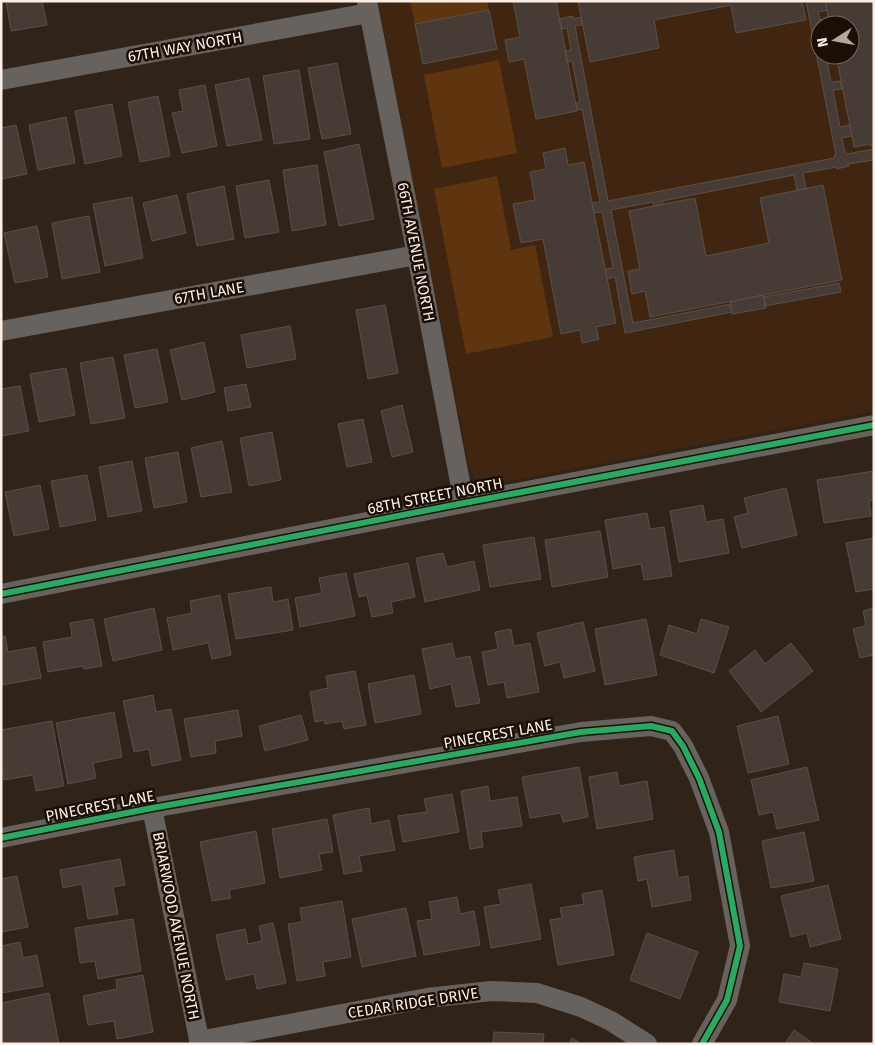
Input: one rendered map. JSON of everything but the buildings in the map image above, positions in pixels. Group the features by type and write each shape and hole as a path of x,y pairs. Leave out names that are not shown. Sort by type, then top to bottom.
{"street":[{"name":"67TH WAY NORTH","path":"1,80 368,7"},
{"name":"66TH AVENUE NORTH","path":"368,7 464,503"},
{"name":"67TH LANE","path":"1,331 417,255"},
{"name":"68TH STREET NORTH","path":"1,594 874,425"},
{"name":"PINECREST LANE","path":"1,838 152,808 581,732 651,726 672,731 683,746 699,778 719,832 740,946 727,1000 702,1044"},
{"name":"BRIARWOOD AVENUE NORTH","path":"152,808 199,1042"},
{"name":"CEDAR RIDGE DRIVE","path":"199,1042 427,998 491,990 537,993 581,1007 611,1022 646,1044"}],"shaded area":[{"path":"378,1 874,1 874,411 493,484 483,483 475,478 469,467"},
{"path":"410,1 487,1 497,49 423,64"},
{"path":"499,60 517,153 442,168 424,75"},
{"path":"497,176 511,250 535,245 553,337 466,354 434,189"}],"cycle path":[{"path":"1,594 874,425"},
{"path":"1,838 152,808 581,732 651,726 672,731 683,746 699,778 719,832 740,946 727,1000 702,1044"}]}
